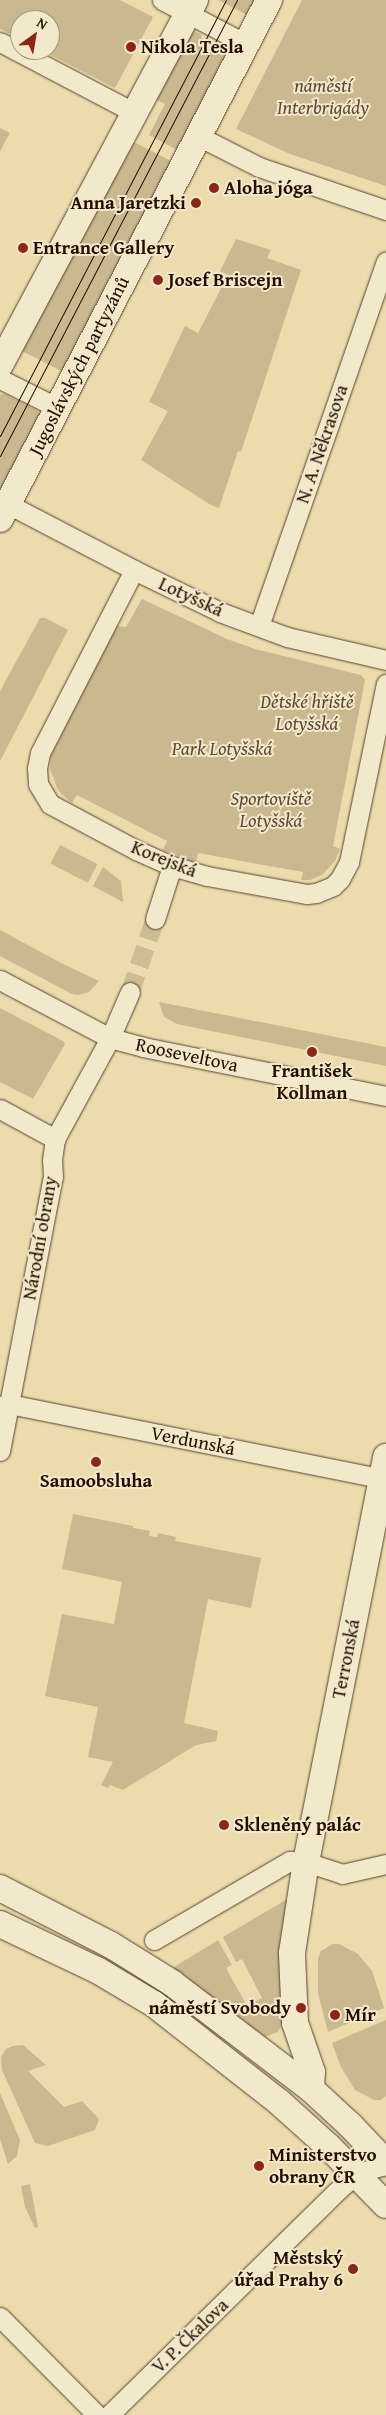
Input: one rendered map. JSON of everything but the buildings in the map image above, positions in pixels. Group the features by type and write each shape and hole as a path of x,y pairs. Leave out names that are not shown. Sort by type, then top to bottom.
{"main road":[{"name":"Jugoslávských partyzánů","path":"4,511 268,0"},
{"path":"0,365 191,7"},
{"name":"Terronská","path":"306,1862 385,1471"},
{"path":"306,1862 292,1953 295,2023 312,2072 310,2090"},
{"path":"0,1888 138,1960 172,1983 310,2090 350,2125 386,2163"},
{"path":"0,1924 97,1970 154,2004 279,2102 356,2174 386,2205"},
{"path":"279,2102 276,2064 295,2023"}],"street":[{"path":"162,0 191,7 246,44"},
{"path":"0,42 135,113"},
{"path":"198,136 259,166 386,210"},
{"name":"N. A. Někrasova","path":"259,626 386,261"},
{"path":"0,379 58,408"},
{"name":"Lotyšská","path":"4,511 134,570 220,612 287,637 386,660"},
{"name":"Korejská","path":"134,570 40,753 37,768 38,784 50,804 136,850 172,866 207,876 307,894 316,893 333,886 346,871 349,862 386,684"},
{"path":"155,919 172,866"},
{"name":"Rooseveltova","path":"0,980 110,1038 143,1047 386,1096"},
{"name":"Národní obrany","path":"0,1451 5,1405 53,1177 52,1160 55,1139 110,1038 130,992"},
{"path":"0,1110 55,1139"},
{"name":"Verdunská","path":"5,1405 385,1471"},
{"path":"154,1940 290,1861 306,1862 342,1874 386,1864"},
{"name":"V. P. Čkalova","path":"108,2415 356,2174 386,2163"},
{"path":"0,2316 97,2415"}],"green space":[{"path":"0,0 120,0 153,17 115,88 60,60 60,10 10,10 10,34 0,29"},
{"path":"218,0 260,0 251,17"},
{"name":"náměstí Interbrigády","path":"302,0 386,0 386,186 290,154 236,129"},
{"path":"194,31 202,35 201,38 218,47 220,44 230,51 181,152 149,135 165,104 152,97 191,32"},
{"path":"0,128 10,133 0,151"},
{"path":"130,140 175,163 68,374 22,351"},
{"path":"236,239 271,250 267,258 301,270 241,452 238,451 219,508 211,505 141,460 168,411 149,402 185,326 198,333 228,275 220,271"},
{"path":"4,394 37,410 40,415 0,501 0,395"},
{"name":"Park Lotyšská","path":"142,599 227,639 255,649 361,675 365,680 333,846 340,849 335,861 322,875 310,880 301,880 303,872 198,853 196,863 163,850 167,841 77,795 72,803 57,788 50,769 51,755 117,626 126,627"},
{"path":"40,618 45,618 68,630 0,761 0,691"},
{"path":"60,845 97,864 88,883 50,864"},
{"path":"103,867 121,881 123,902 93,886"},
{"path":"0,930 99,981 89,992 78,995 72,994 0,956"},
{"path":"159,1002 386,1047 386,1066 177,1024 164,1017"},
{"path":"0,1008 63,1041 65,1044 33,1099 0,1082"},
{"path":"73,1514 133,1526 133,1528 150,1531 149,1536 157,1537 158,1533 176,1537 175,1541 261,1558 251,1608 208,1599 184,1723 218,1731 216,1741 196,1745 123,1790 110,1785 108,1788 101,1785 113,1762 88,1757 98,1707 45,1696 62,1614 114,1624 122,1582 62,1569"},
{"path":"289,1898 280,1953 283,2021 278,2032 265,2037 171,1969 218,1940 232,1965 226,1968 247,2006 262,1998 242,1959 236,1962 223,1937"},
{"path":"333,1944 339,1944 358,1954 372,1971 384,2008 328,2032 318,1993 318,1958 321,1951"},
{"path":"386,2020 386,2096 381,2100 374,2100 355,2090 341,2067 332,2043"},
{"path":"23,2045 46,2065 28,2071 64,2107 82,2101 99,2119 95,2130 48,2146 35,2143 2,2070 1,2057 6,2049"},
{"path":"0,2093 20,2140 17,2156 8,2164 0,2139"},
{"path":"30,2184 38,2227 35,2228 25,2207 21,2186"}],"tunnel":[{"path":"130,992 155,919"}],"tram line":[{"path":"0,436 226,0"},
{"path":"0,456 237,0"}],"place":[{"name":"Nikola Tesla","path":"131,47"},
{"name":"Aloha jóga","path":"214,188"},
{"name":"Anna Jaretzki","path":"196,203"},
{"name":"Entrance Gallery","path":"23,248"},
{"name":"Josef Briscejn","path":"158,280"},
{"name":"František Kollman","path":"312,1052"},
{"name":"Samoobsluha","path":"96,1462"},
{"name":"Skleněný palác","path":"224,1825"},
{"name":"náměstí Svobody","path":"301,2008"},
{"name":"Mír","path":"335,2015"},
{"name":"Ministerstvo obrany ČR","path":"259,2166"},
{"name":"Městský úřad Prahy 6","path":"353,2269"}],"park label":[{"name":"Dětské hřiště Lotyšská","path":"307,713"},
{"name":"Sportoviště Lotyšská","path":"271,810"}]}
